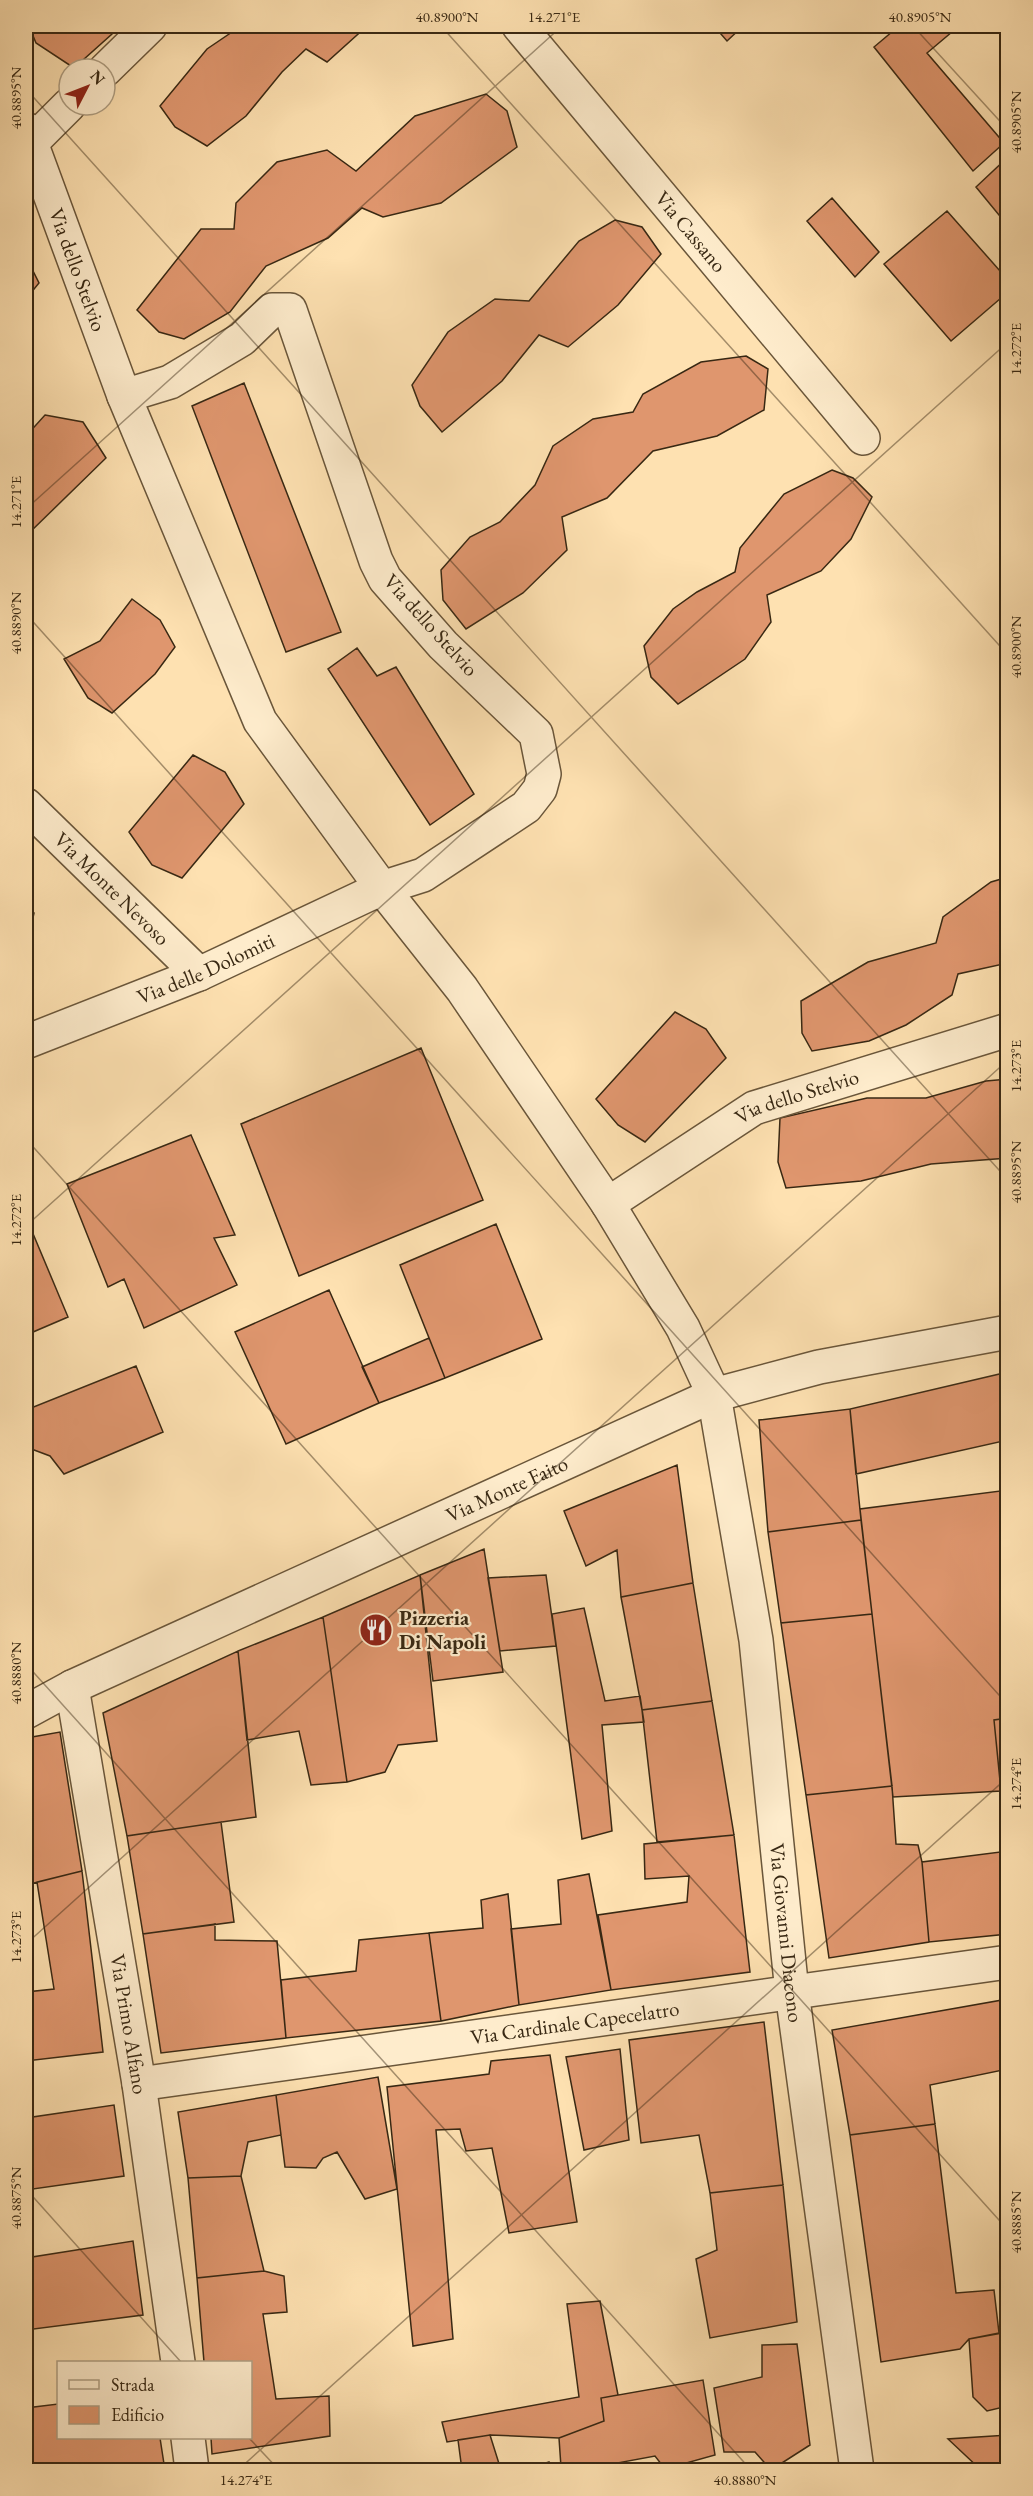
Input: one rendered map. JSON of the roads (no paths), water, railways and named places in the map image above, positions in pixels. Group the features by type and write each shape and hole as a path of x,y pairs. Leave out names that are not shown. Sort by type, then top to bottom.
{"street":[{"path":"117,58 150,26"},
{"name":"Via Cassano","path":"519,26 863,438"},
{"name":"Via dello Stelvio","path":"57,114 28,136 124,396 260,721 382,888 462,989 608,1204 683,1328 714,1395"},
{"name":"Via dello Stelvio","path":"124,396 170,382 242,339 272,310 290,310 376,561 385,579 443,645 536,734 544,774 540,789 526,807 423,876 382,888"},
{"name":"Via Monte Nevoso","path":"26,806 199,974"},
{"name":"Via delle Dolomiti","path":"26,1042 199,974 382,888"},
{"name":"Via dello Stelvio","path":"608,1204 754,1108 1008,1030"},
{"name":"Via Monte Faito","path":"26,1712 72,1687 714,1395 819,1367 1008,1332"},
{"name":"Via Giovanni Diacono","path":"714,1395 756,1640 792,1992 857,2470"},
{"name":"Via Primo Alfano","path":"72,1687 140,2084 178,2361"},
{"name":"Via Cardinale Capecelatro","path":"140,2084 1008,1962"},
{"path":"188,2439 192,2470"}],"place":[{"name":"Pizzeria Di Napoli","path":"376,1630"}]}
